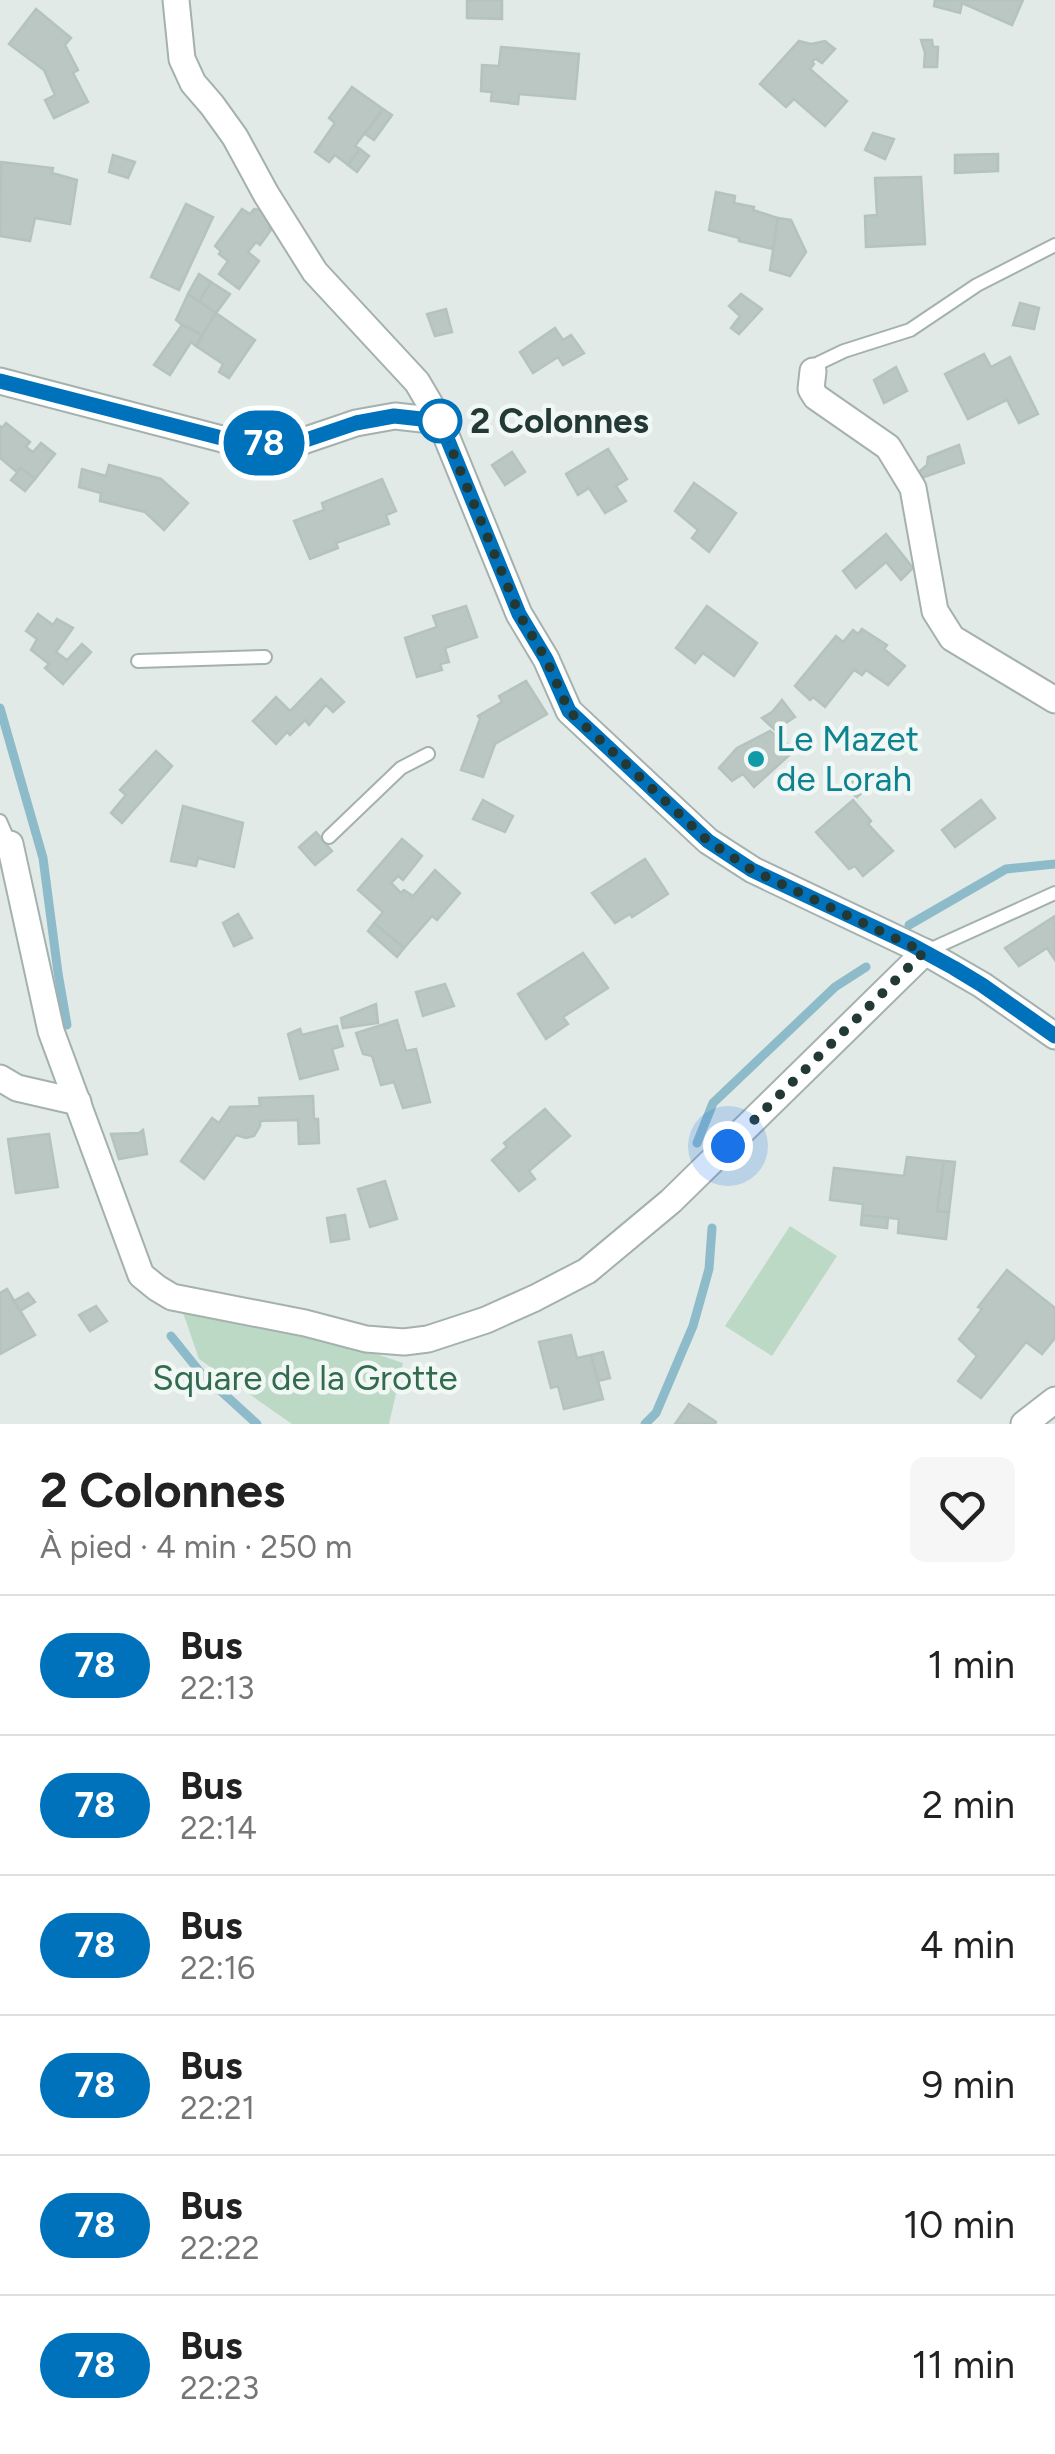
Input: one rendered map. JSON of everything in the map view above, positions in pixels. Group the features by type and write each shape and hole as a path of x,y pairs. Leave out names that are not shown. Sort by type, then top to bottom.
{"street":[{"path":"176,0 182,59 193,82 235,137 315,272 417,382 440,421 519,614 546,659 569,711 708,841 752,870 924,952 982,985 1055,1036"},
{"path":"813,371 811,389 816,397 888,447 913,488 935,611 952,638 1055,700"},
{"path":"0,380 245,444 300,442 356,423 394,416 440,421"},
{"path":"5,832 50,1031 141,1275 172,1296 305,1322 366,1339 428,1339 486,1320 587,1272 671,1202 924,952"},
{"path":"0,1078 17,1088 78,1102"},
{"path":"1024,1424 1055,1400"}],"lane":[{"path":"813,371 819,363 844,351 910,330 977,285 1055,245"},
{"path":"138,661 265,656"},
{"path":"329,837 400,768 428,754"},
{"path":"924,952 1055,893"}],"green space":[{"path":"790,1226 837,1256 772,1356 725,1326"},
{"name":"Square de la Grotte","path":"180,1304 305,1330 403,1363 389,1424 292,1424 199,1359"}],"building":[{"path":"467,0 502,0 502,19 467,18"},
{"path":"935,0 1023,0 1012,25 962,3 960,13 934,6"},
{"path":"36,9 71,38 65,45 78,70 73,73 88,102 54,118 45,100 55,95 44,70 9,44"},
{"path":"921,40 932,40 933,47 938,47 937,67 924,67"},
{"path":"799,41 825,41 835,49 822,63 812,61 810,69 847,101 825,126 794,99 786,107 760,84"},
{"path":"501,47 579,54 575,99 519,94 518,104 491,101 492,92 481,91 482,65 499,66"},
{"path":"352,87 383,109 355,146 360,149 348,165 335,155 329,162 315,152 335,123 329,118"},
{"path":"383,109 392,115 374,140 365,134"},
{"path":"873,133 894,139 885,159 865,150"},
{"path":"360,149 369,156 357,172 348,165"},
{"path":"998,154 998,171 955,173 955,155"},
{"path":"113,155 135,162 128,178 109,172"},
{"path":"1,162 53,168 52,173 77,180 70,224 35,218 30,241 0,236"},
{"path":"921,177 925,244 866,247 865,216 877,215 875,178"},
{"path":"716,192 735,196 734,203 778,218 773,249 709,230"},
{"path":"186,204 213,217 179,290 151,277"},
{"path":"242,209 250,214 254,209 262,210 274,220 260,245 256,242 248,252 259,261 239,289 219,274 228,261 215,246"},
{"path":"778,218 791,220 806,252 790,276 770,270"},
{"path":"199,274 211,282 199,302 188,294"},
{"path":"211,282 230,294 216,313 199,302"},
{"path":"188,294 216,313 202,335 176,320"},
{"path":"741,294 762,309 739,334 731,328 740,316 729,306"},
{"path":"1020,303 1039,308 1034,329 1013,325"},
{"path":"446,309 452,332 435,336 427,314"},
{"path":"216,313 255,340 229,378 219,372 223,364 196,346"},
{"path":"182,325 202,335 196,346 191,342 170,375 154,365"},
{"path":"555,328 563,340 571,335 584,353 563,365 558,357 533,373 520,352"},
{"path":"984,354 991,367 1010,357 1038,414 1019,423 1007,400 968,419 945,374"},
{"path":"896,367 907,391 884,403 874,380"},
{"path":"6,423 30,442 26,447 33,452 41,443 55,454 35,479 21,468 17,472 0,458 0,426"},
{"path":"959,445 964,463 916,480 914,476 927,465 928,457"},
{"path":"608,449 627,479 616,486 626,501 605,513 589,488 578,495 566,474"},
{"path":"512,452 525,472 505,485 492,465"},
{"path":"109,465 161,479 188,503 164,530 145,512 100,501 101,493 79,487 82,469 106,476"},
{"path":"21,468 35,479 25,491 11,480"},
{"path":"382,479 396,511 386,515 389,524 336,543 338,548 310,559 294,521 324,510 322,503"},
{"path":"694,483 736,513 709,552 692,538 698,530 675,511"},
{"path":"886,534 913,568 901,580 886,562 856,588 843,571"},
{"path":"466,606 477,637 445,648 449,662 440,664 442,670 417,677 405,638 437,627 433,616"},
{"path":"707,606 757,643 734,676 703,653 695,663 676,648"},
{"path":"38,614 53,625 57,619 73,628 56,652 67,660 82,644 91,652 63,684 45,668 49,664 31,650 37,639 26,631"},
{"path":"862,629 887,645 884,649 905,666 888,685 866,670 862,675 854,670 825,707 813,697 810,700 795,686 836,636 843,642 853,630 858,634"},
{"path":"321,679 344,702 333,712 326,705 309,725 305,720 276,744 253,721 276,697 290,711"},
{"path":"526,681 547,714 495,744 483,777 461,770 478,716 502,702 499,696"},
{"path":"782,700 795,717 775,730 762,718"},
{"name":"Le Mazet de Lorah","path":"770,731 795,750 754,787 743,774 732,781 719,768 737,748"},
{"path":"156,751 172,766 122,823 111,813 126,795 120,790"},
{"path":"855,776 867,788 857,797 844,787"},
{"path":"483,800 513,816 505,832 473,819"},
{"path":"853,800 871,821 868,824 893,851 863,876 855,866 849,869 816,832"},
{"path":"981,800 995,818 955,847 942,830"},
{"path":"183,806 243,823 234,867 198,858 196,866 171,861"},
{"path":"316,832 332,851 315,865 299,847"},
{"path":"402,839 422,856 403,880 398,876 391,883 401,893 404,890 413,896 435,870 460,893 437,920 432,916 404,948 374,923 383,912 358,890"},
{"path":"645,859 668,894 615,923 592,893"},
{"path":"238,914 252,938 234,946 223,923"},
{"path":"1055,916 1055,960 1047,948 1019,966 1005,948"},
{"path":"374,923 404,948 397,957 368,931"},
{"path":"583,953 608,988 563,1017 568,1024 546,1039 518,994"},
{"path":"445,984 454,1006 423,1016 416,992"},
{"path":"376,1004 378,1023 343,1028 341,1018"},
{"path":"397,1020 406,1051 416,1049 430,1102 403,1108 394,1082 381,1085 372,1056 363,1054 356,1033"},
{"path":"337,1026 343,1046 332,1049 338,1069 300,1079 288,1034 300,1029 302,1035"},
{"path":"313,1096 319,1143 299,1144 298,1120 260,1121 254,1136 236,1135 204,1179 181,1161 212,1118 219,1123 230,1107 260,1106 259,1098"},
{"path":"545,1109 570,1136 529,1171 535,1179 519,1191 492,1160 507,1147 504,1143"},
{"path":"143,1130 147,1154 119,1159 111,1134"},
{"path":"49,1134 58,1187 16,1193 8,1139"},
{"path":"907,1157 944,1161 937,1211 949,1212 946,1239 898,1233 899,1219 862,1215 863,1204 830,1200 834,1168 904,1176"},
{"path":"944,1161 955,1162 949,1212 937,1211"},
{"path":"385,1181 397,1219 370,1227 358,1189"},
{"path":"345,1215 349,1239 331,1242 327,1218"},
{"path":"862,1215 888,1218 887,1228 861,1225"},
{"path":"1007,1270 1055,1308 1055,1338 1042,1354 1026,1342 981,1398 958,1381 977,1356 959,1339"},
{"path":"7,1289 35,1335 0,1354 0,1293"},
{"path":"28,1293 35,1302 20,1311 14,1301"},
{"path":"96,1306 107,1321 90,1331 79,1315"},
{"path":"571,1335 577,1358 591,1355 603,1399 564,1409 558,1386 551,1388 539,1342"},
{"path":"603,1352 610,1378 598,1381 591,1355"},
{"path":"689,1404 716,1422 715,1424 675,1424"}],"waterway":[{"path":"0,708 43,858 67,1025"},
{"path":"909,925 1006,869 1055,864"},
{"path":"697,1143 713,1103 835,987 866,967"},
{"path":"645,1424 656,1413 693,1326 709,1269 712,1228"},
{"path":"171,1336 200,1372 257,1424"}],"bus line":[{"name":"78","path":"0,381 245,444 300,442 356,423 394,416 440,421 519,614 546,659 569,711 708,841 752,870 954,968 1055,1036"}],"place":[{"name":"2 Colonnes","path":"440,421"},
{"name":"Le Mazet de Lorah","path":"756,759"}],"route":[{"path":"440,421 519,614 546,659 569,711 708,841 752,870 924,952 728,1146"}]}
